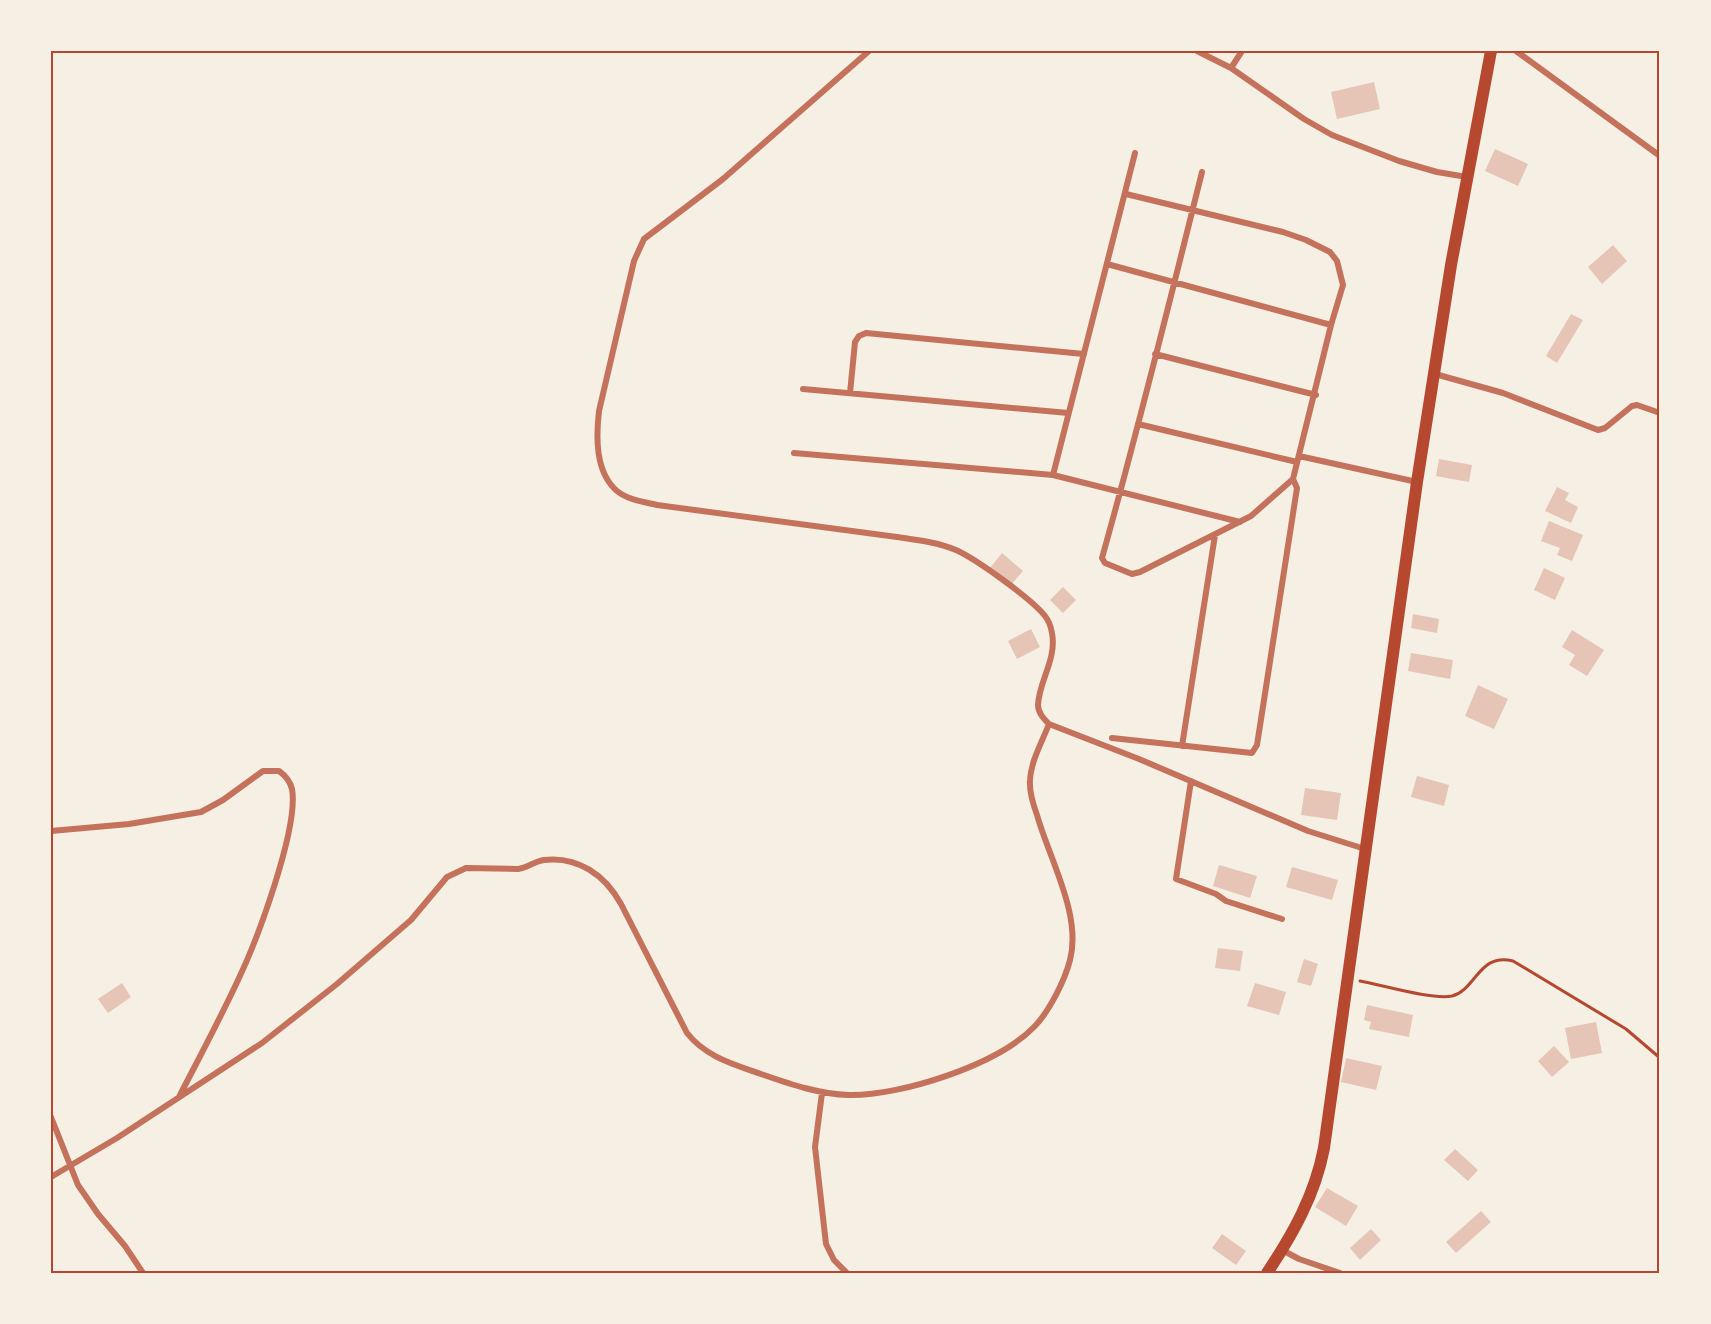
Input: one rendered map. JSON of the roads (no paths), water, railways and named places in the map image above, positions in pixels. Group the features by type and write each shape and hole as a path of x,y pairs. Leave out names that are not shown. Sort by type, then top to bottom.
{"main road":[{"path":"1267,1273 1304,1213 1320,1168 1417,482 1467,177 1491,51"}],"street":[{"path":"869,51 709,191 654,231 641,244 634,261 598,411 597,436 603,470 609,482 618,492 657,505 897,537 936,544 967,556 1030,601 1043,613 1050,624 1053,646 1038,704 1042,716 1049,724 1308,831 1365,849"},
{"path":"1197,51 1231,68 1304,119 1332,135 1399,161 1437,172 1467,177"},
{"path":"1231,68 1242,51"},
{"path":"1516,51 1660,156"},
{"path":"1053,475 1135,153"},
{"path":"1126,194 1193,209 1306,240 1330,252 1337,261 1343,285 1293,479 1251,516 1132,574 1105,563 1102,558 1121,492 1155,354 1193,209 1202,172"},
{"path":"1107,264 1331,325"},
{"path":"850,393 855,342 859,336 866,333 1084,354"},
{"path":"1155,354 1316,395"},
{"path":"1435,374 1503,393 1598,430 1605,428 1632,406 1637,405 1660,412"},
{"path":"803,389 1068,413"},
{"path":"1138,423 1298,459 1417,482"},
{"path":"794,453 1053,475 1240,522"},
{"path":"1112,738 1252,753 1257,745 1297,488 1293,479"},
{"path":"1182,746 1215,535"},
{"path":"51,1177 70,1168 262,1043 337,984 411,920 447,877 466,868 518,869 542,860 557,860 587,867 616,894 681,1024 693,1041 719,1059 822,1093 868,1094 949,1076 976,1064 1022,1038 1042,1018 1066,971 1073,946 1070,916 1030,791 1031,769 1049,724"},
{"path":"51,831 129,824 201,812 223,800 263,771 279,771 288,779 292,791 291,815 282,856 266,909 239,979 178,1099"},
{"path":"1191,782 1176,879 1216,894 1226,901 1282,919"},
{"path":"822,1093 815,1147 825,1237 829,1252 847,1273"},
{"path":"51,1117 70,1168 88,1201 125,1246 143,1273"},
{"path":"1282,1250 1299,1259 1340,1273"}]}
